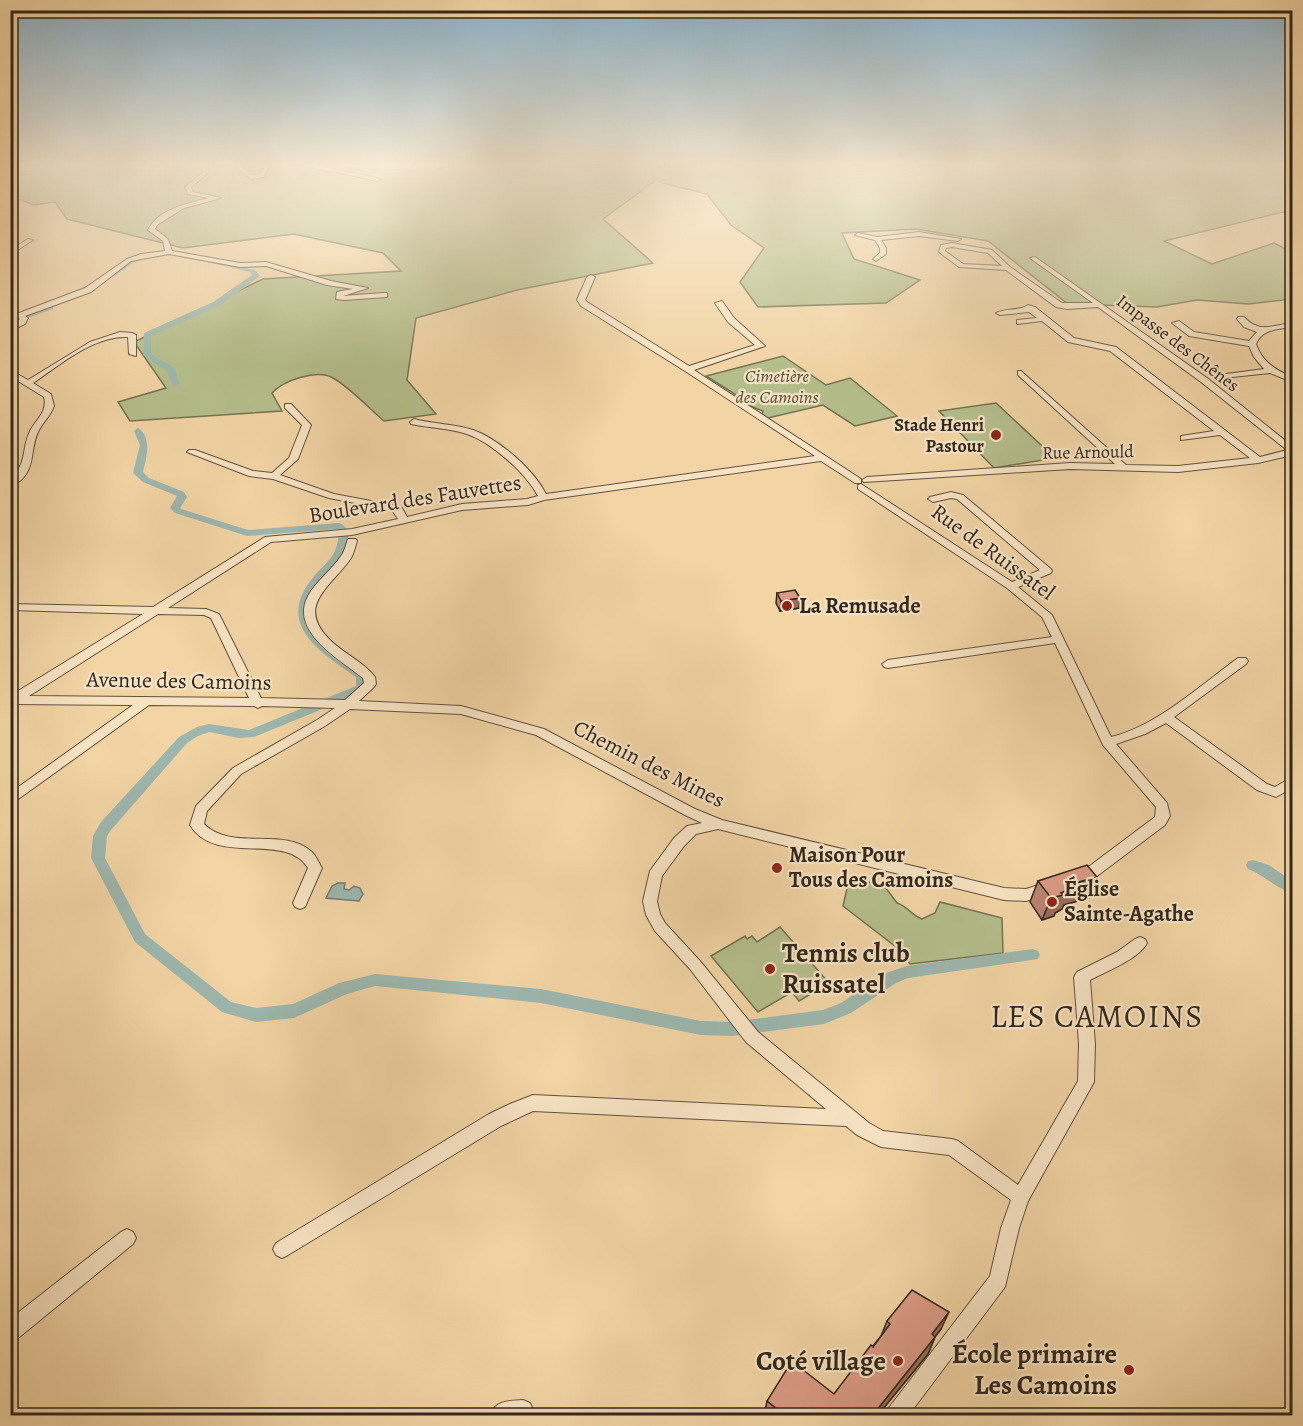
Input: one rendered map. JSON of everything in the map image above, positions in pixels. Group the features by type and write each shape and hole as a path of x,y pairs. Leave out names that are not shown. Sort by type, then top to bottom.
{"street":[{"path":"153,232 166,240 171,250 169,252"},
{"path":"858,235 878,239 925,234 987,243 996,254"},
{"path":"876,259 883,254 884,248 878,239"},
{"path":"10,253 30,240"},
{"path":"996,254 985,249 952,245 943,246 942,249 942,252 961,266 1008,268"},
{"path":"10,311 21,316 88,290 129,260 169,252 240,265 266,264 330,283 364,288 340,294 339,297 384,295"},
{"name":"Impasse des Chênes","path":"996,254 1008,268 1063,306 1100,305 1204,380 1293,451"},
{"path":"1033,258 1100,305"},
{"path":"591,277 581,300 584,304 867,485"},
{"path":"688,369 761,346 731,320 719,303"},
{"path":"1000,313 1030,308 1071,340 1113,349 1258,460"},
{"path":"10,329 22,322 21,316"},
{"path":"1020,322 1044,319"},
{"path":"1241,319 1247,325 1262,331"},
{"path":"1176,322 1192,334 1252,344"},
{"path":"1293,325 1262,331 1252,344 1258,359 1272,370 1293,380"},
{"path":"28,383 87,347 119,333 132,335 134,354"},
{"path":"1226,376 1272,370"},
{"path":"10,372 48,396 50,407 29,442 29,459 26,468 10,484"},
{"path":"1022,373 1123,466"},
{"path":"274,476 293,459 307,425 288,406"},
{"path":"414,422 471,433 489,443 514,462 540,488 543,497"},
{"path":"1184,438 1224,432"},
{"name":"Rue Arnould","path":"867,485 883,479 1070,466 1178,469 1258,460 1293,451"},
{"path":"192,452 252,474 274,476 332,496 395,508 399,510 404,520"},
{"name":"Boulevard des Fauvettes","path":"12,700 269,539 339,534 352,537 404,520 472,506 528,502 543,497 823,458"},
{"name":"Rue de Ruissatel","path":"867,485 1011,586 1047,615 1107,742 1158,800 1164,811 1160,821 1110,859"},
{"path":"933,499 951,495 960,497 1047,571 1011,586"},
{"path":"300,903 315,868 308,856 293,847 230,842 207,835 197,825 201,809 237,771 321,723 370,684 369,677 315,632 310,624 309,603 321,584 347,556 352,537"},
{"path":"10,607 206,612 215,616 258,704"},
{"path":"888,664 1059,639"},
{"path":"1107,742 1121,741 1132,736 1165,716 1242,661"},
{"name":"Avenue des Camoins","path":"12,700 342,705"},
{"path":"10,800 146,702"},
{"name":"Chemin des Mines","path":"342,705 460,710 540,732 690,812 719,824 1004,894 1026,894 1065,883 1088,875 1110,859"},
{"path":"1165,716 1262,787 1276,792 1293,782"},
{"path":"719,824 693,830 679,842 655,875 650,901 653,915 660,927 695,965 752,1037 847,1118 881,1139 952,1148 1021,1197"},
{"path":"895,1416 998,1280 1010,1228 1021,1197 1086,1082 1087,1044 1082,977 1122,956 1140,942"},
{"path":"282,1249 495,1120 533,1103 847,1118"},
{"path":"10,1332 127,1238"},
{"path":"499,1416 504,1411 523,1410 526,1416"}],"green space":[{"path":"117,232 617,232 653,263 517,290 416,318 407,380 436,414 384,421 333,378 310,375 292,380 272,393 282,411 130,421 118,402 166,388 134,342 263,279 401,271 383,253 294,234 183,248"},
{"path":"740,232 869,232 842,233 854,259 920,280 886,303 758,307 740,282 764,248"},
{"path":"931,232 1203,232 1164,241 1212,264 1274,243 1292,252 1292,299 1248,304 1197,300 1157,307 1068,304 988,241"},
{"name":"Cimetière des Camoins","path":"783,356 826,385 850,378 897,416 855,426 823,405 768,418 762,415 763,411 747,405 749,403 706,376"},
{"name":"Stade Henri Pastour","path":"996,403 1055,458 994,468 939,411"},
{"path":"870,882 886,888 897,903 922,919 935,913 940,902 1002,918 1003,953 910,964 896,947 843,906 848,884"},
{"name":"Tennis club Ruissatel","path":"780,927 829,983 799,1001 792,992 758,1012 711,956 745,936 747,939 752,936 757,942"}],"water":[{"path":"345,883 344,889 349,890 354,886 360,888 363,894 359,901 326,898 332,886"}],"building":[{"path":"795,590 800,598 781,601 777,593"},
{"path":"1087,865 1097,877 1068,885 1071,888 1061,893 1063,895 1051,898 1038,881"},
{"name":"Coté village","path":"912,1290 949,1312 932,1334 935,1337 872,1416 786,1416 767,1401 790,1364 796,1368 798,1366 834,1394 871,1345 873,1347 890,1324 887,1321"}],"waterway":[{"path":"113,275 132,261 147,256"},
{"path":"176,384 171,370 147,355 147,335 216,304 256,276 253,271 209,261"},
{"path":"10,317 27,315 50,307"},
{"path":"138,431 144,445 138,473 146,480 181,494 182,497 175,508 178,511 247,533 339,526 344,531 338,557 307,593 302,608 304,622 310,634 333,656 361,675 363,684 360,689 250,734 209,728 193,733 183,740 106,826 100,836 98,858 140,938 227,1007 256,1015 294,1011 344,988 375,980 541,996 701,1028 732,1029 824,1017 846,1008 891,978 907,972 1033,955"},
{"path":"1253,865 1264,869 1292,888"}],"place":[{"name":"Stade Henri Pastour","path":"996,435"},
{"name":"La Remusade","path":"787,606"},
{"name":"Maison Pour Tous des Camoins","path":"777,868"},
{"name":"Église Sainte-Agathe","path":"1052,902"},
{"name":"Tennis club Ruissatel","path":"770,969"},
{"name":"Coté village","path":"898,1361"},
{"name":"École primaire Les Camoins","path":"1129,1370"}],"district":[{"name":"LES CAMOINS","path":"1097,1016"}]}
